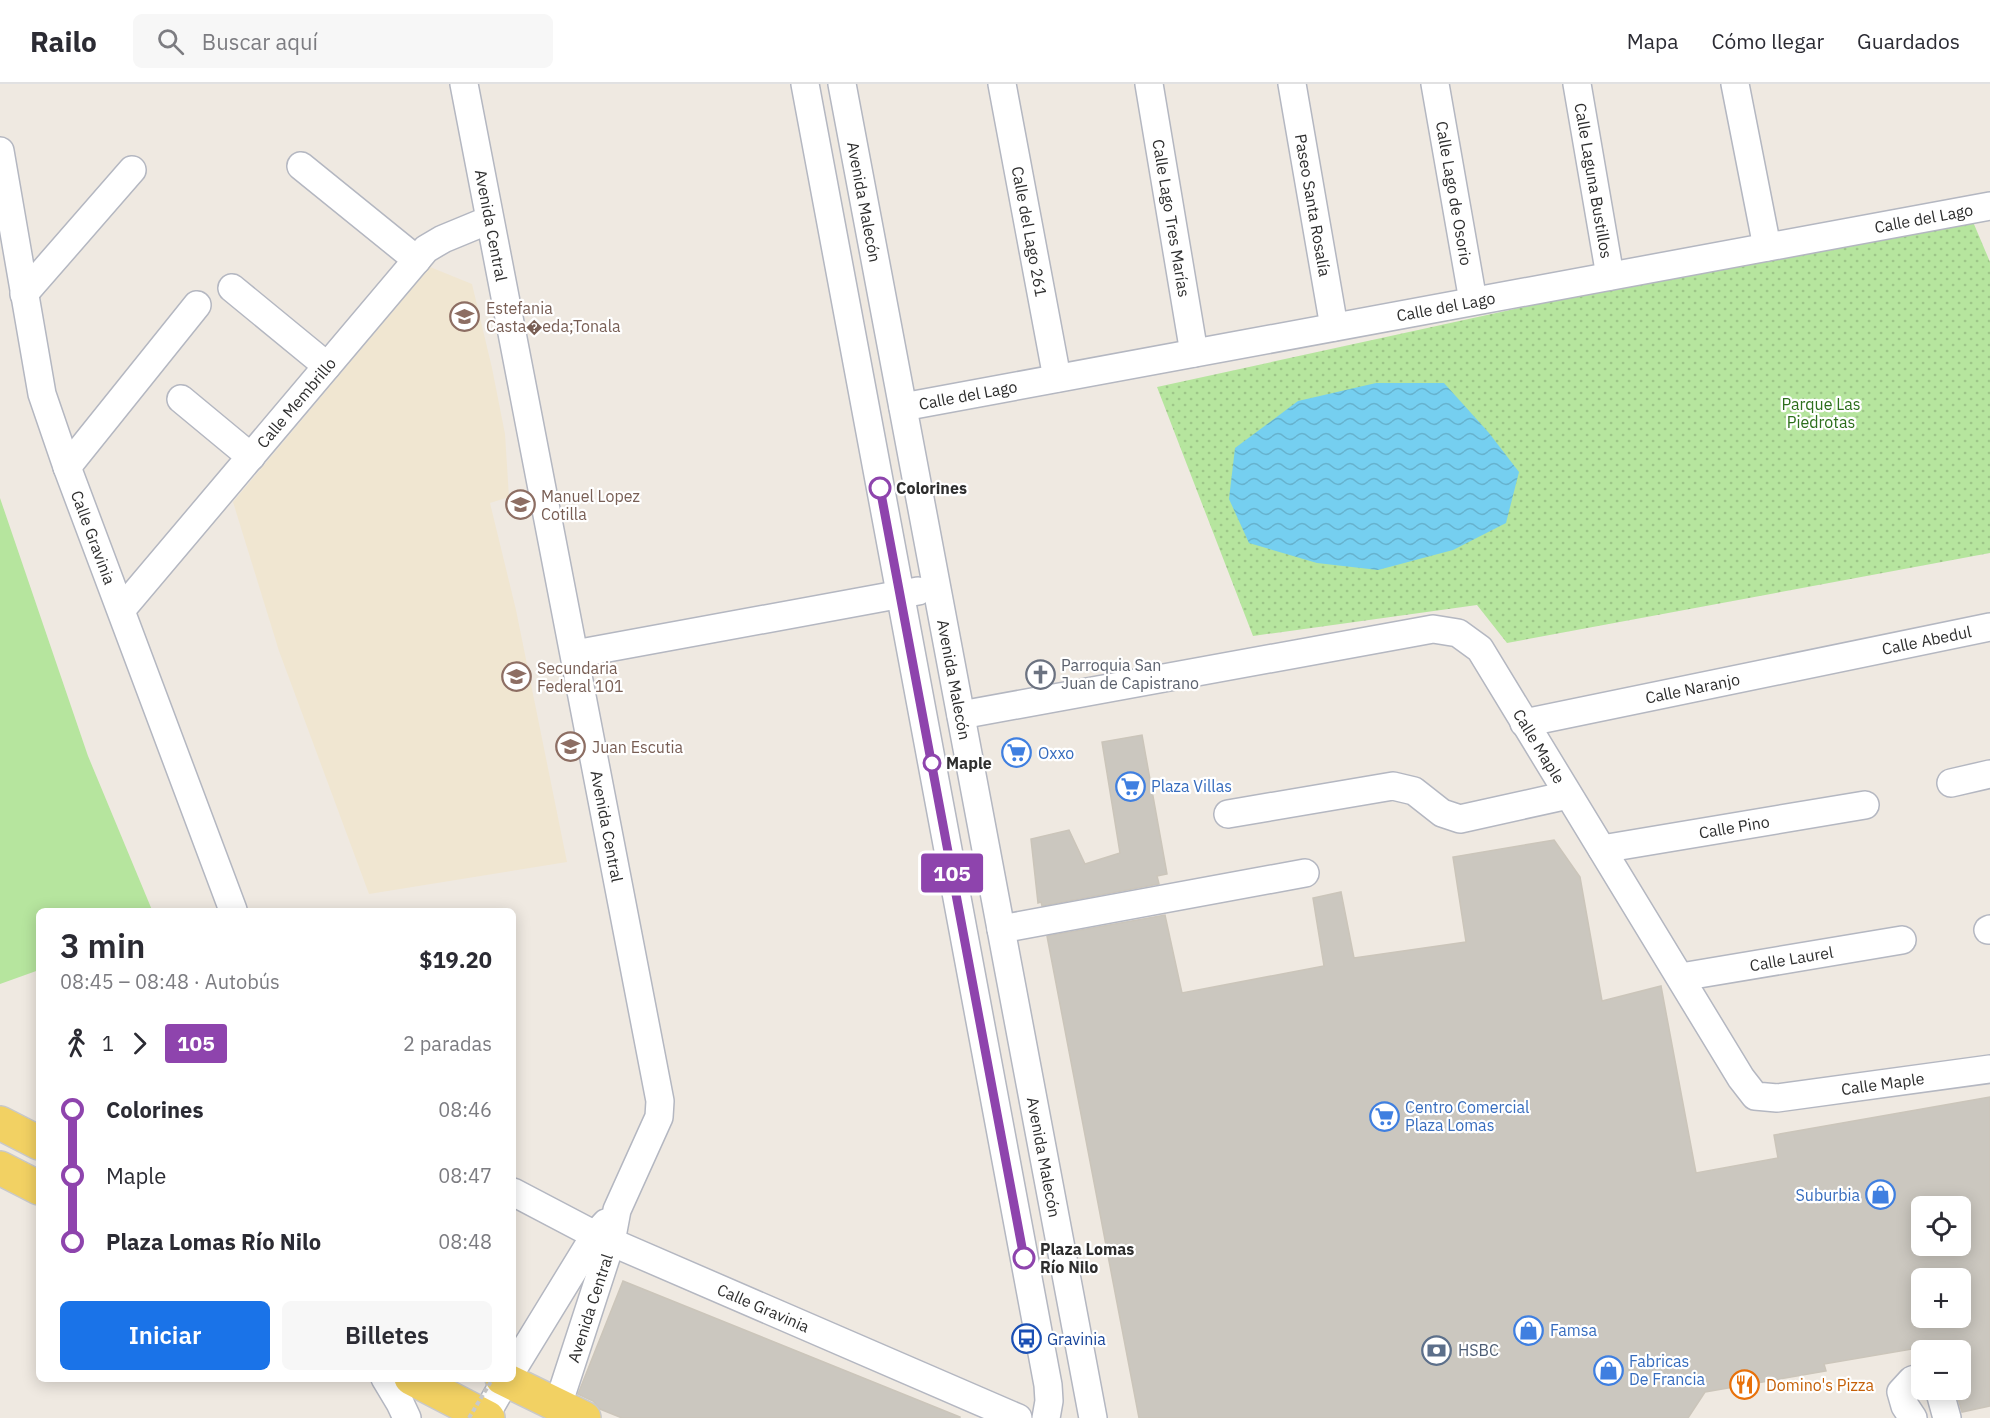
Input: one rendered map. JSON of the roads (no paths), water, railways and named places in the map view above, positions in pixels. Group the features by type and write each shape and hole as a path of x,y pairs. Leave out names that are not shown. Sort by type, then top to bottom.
{"main road":[{"path":"0,1123 36,1141"},
{"path":"0,1168 36,1186"},
{"path":"418,1382 481,1418"},
{"path":"514,1382 571,1411"}],"street":[{"name":"Avenida Central","path":"464,84 660,1101 659,1117 603,1239 516,1360"},
{"path":"805,84 1048,1385 1046,1418"},
{"name":"Avenida Malecón","path":"842,84 1093,1418"},
{"name":"Calle del Lago 261","path":"1002,84 1056,378"},
{"name":"Calle Lago Tres Marías","path":"1149,84 1194,353"},
{"name":"Paseo Santa Rosalía","path":"1292,84 1334,327"},
{"name":"Calle Lago de Osorio","path":"1435,84 1473,302"},
{"name":"Calle Laguna Bustillos","path":"1577,84 1610,276"},
{"path":"1735,84 1767,247"},
{"name":"Calle Gravinia","path":"0,151 42,394 67,467 232,908"},
{"path":"301,166 417,260"},
{"path":"24,294 132,170"},
{"name":"Calle del Lago","path":"903,407 1990,206"},
{"name":"Calle Membrillo","path":"122,609 426,249 443,238 489,220"},
{"path":"232,288 327,366"},
{"path":"67,467 197,305"},
{"path":"181,399 251,457"},
{"path":"575,654 936,587"},
{"name":"Calle Abedul","path":"1862,653 1990,627"},
{"name":"Calle Maple","path":"961,715 1433,629 1458,633 1480,649 1741,1078 1755,1096 1777,1098 1990,1070"},
{"name":"Calle Naranjo","path":"1524,723 1862,653"},
{"path":"1951,783 1990,774"},
{"path":"1228,814 1393,786 1414,791 1442,813 1460,819 1568,795"},
{"name":"Calle Pino","path":"1602,849 1865,805"},
{"path":"1001,929 1305,873"},
{"name":"Calle Laurel","path":"1681,977 1902,940"},
{"name":"Calle Gravinia","path":"516,1194 603,1239 1018,1418"},
{"name":"Avenida Central","path":"571,1411 603,1239"},
{"path":"1911,1381 1901,1392 1905,1406 1913,1418"},
{"path":"387,1382 407,1418"},
{"name":"Avenida Central","path":"481,1418 501,1382"},
{"path":"1942,1400 1946,1418"}],"water":[{"path":"1376,383 1444,383 1489,433 1519,472 1506,523 1453,550 1378,570 1317,563 1249,543 1229,499 1235,448 1298,401"}],"place":[{"name":"Estefania Casta�eda;Tonala","path":"465,317"},
{"name":"Colorines","path":"880,488"},
{"name":"Manuel Lopez Cotilla","path":"520,505"},
{"name":"Parroquia San Juan de Capistrano","path":"1040,674"},
{"name":"Secundaria Federal 101","path":"516,677"},
{"name":"Juan Escutia","path":"571,747"},
{"name":"Oxxo","path":"1017,753"},
{"name":"Maple","path":"932,763"},
{"name":"Plaza Villas","path":"1130,786"},
{"name":"Centro Comercial Plaza Lomas","path":"1384,1116"},
{"name":"Suburbia","path":"1881,1195"},
{"name":"Plaza Lomas Río Nilo","path":"1024,1258"},
{"name":"Famsa","path":"1529,1330"},
{"name":"Gravinia","path":"1026,1339"},
{"name":"HSBC","path":"1437,1350"},
{"name":"Fabricas De Francia","path":"1608,1370"},
{"name":"Domino's Pizza","path":"1745,1385"}],"park label":[{"name":"Parque Las Piedrotas","path":"1821,413"}]}
